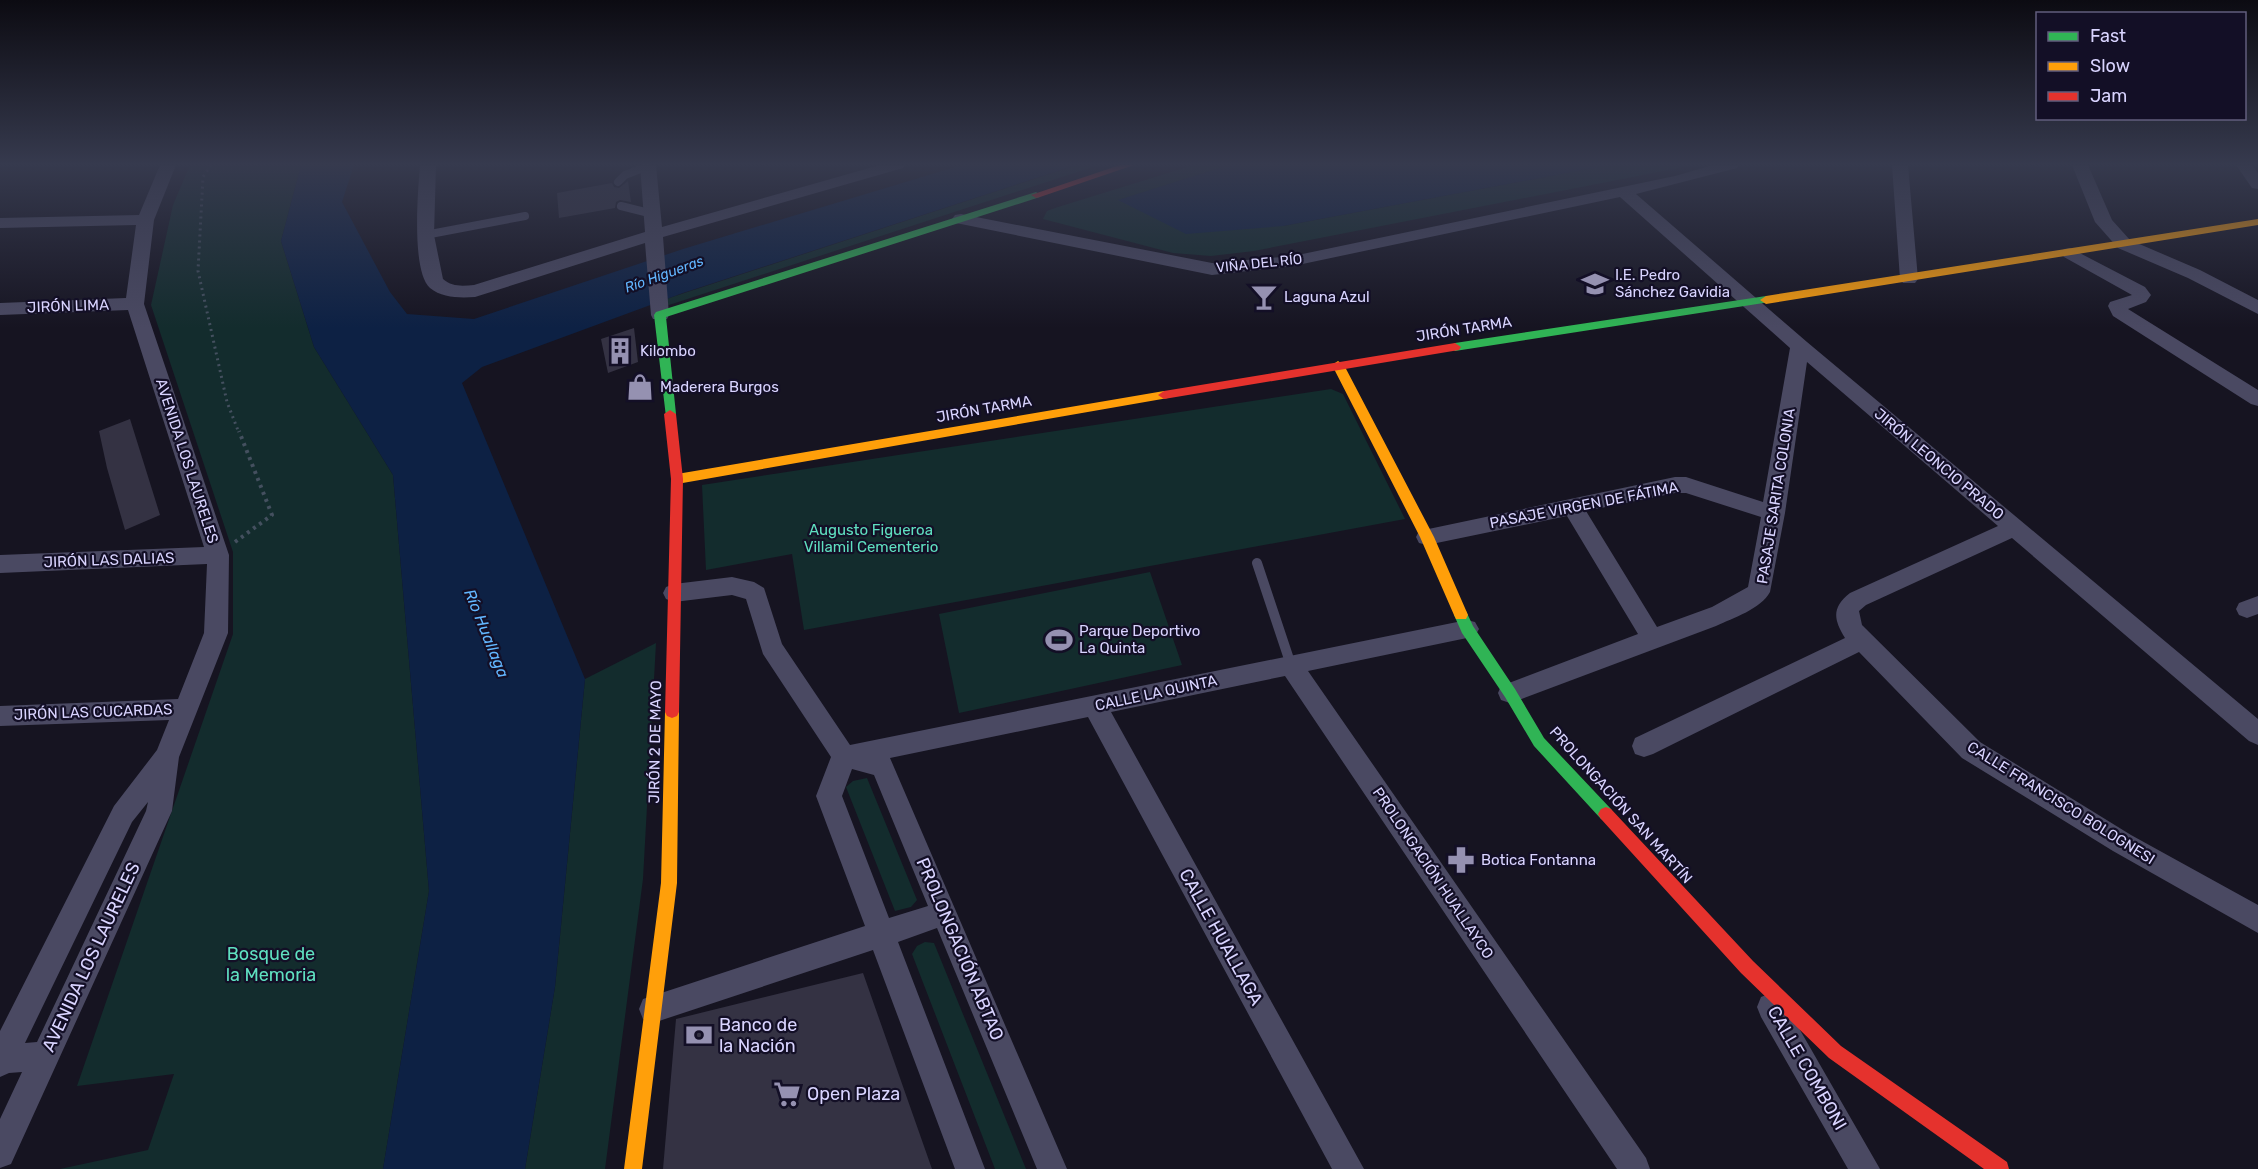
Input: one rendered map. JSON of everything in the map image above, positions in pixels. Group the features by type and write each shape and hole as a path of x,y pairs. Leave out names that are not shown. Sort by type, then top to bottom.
{"street":[{"path":"0,223 145,220"},
{"name":"AVENIDA LOS LAURELES","path":"0,1153 159,811 167,757 216,633 218,555 135,304 145,220"},
{"path":"426,220 425,235 434,281 438,286 456,292 476,291 711,220"},
{"path":"654,220 660,309 959,220"},
{"name":"VIÑA DEL RÍO","path":"964,220 1212,269 1293,261 1488,220"},
{"name":"JIRÓN LEONCIO PRADO","path":"1655,220 1748,302 2257,732"},
{"path":"1904,220 1909,279"},
{"path":"2103,220 2124,244 2194,274 2258,308"},
{"name":"JIRÓN TARMA","path":"676,479 1338,365 1909,279 2258,222"},
{"path":"2070,253 2139,291 2142,295 2140,298 2117,306 2120,312 2255,394"},
{"name":"JIRÓN LIMA","path":"0,309 135,304"},
{"name":"JIRÓN 2 DE MAYO","path":"633,1169 669,884 676,479 660,309"},
{"name":"PASAJE SARITA COLONIA","path":"1510,693 1652,638 1709,621 1746,602 1759,592 1774,513 1800,346"},
{"name":"PROLONGACIÓN SAN MARTÍN","path":"1338,365 1428,537 1467,629 1510,693 1539,742 1747,967 1835,1052 2000,1169"},
{"name":"PASAJE VIRGEN DE FÁTIMA","path":"1428,537 1675,485 1686,485 1774,513"},
{"path":"1572,506 1652,638"},
{"name":"CALLE FRANCISCO BOLOGNESI","path":"2015,528 1858,599 1848,607 1848,618 1852,630 1971,750 2122,843 2258,920"},
{"name":"JIRÓN LAS DALIAS","path":"0,564 218,555"},
{"path":"674,593 732,586 746,588 756,594 771,647 844,756 829,796 970,1169"},
{"name":"CALLE LA QUINTA","path":"844,756 1467,629"},
{"path":"1644,746 1862,640"},
{"name":"PROLONGACIÓN HUALLAYCO","path":"1291,665 1635,1169"},
{"name":"CALLE HUALLAGA","path":"1094,705 1349,1169"},
{"name":"JIRÓN LAS CUCARDAS","path":"0,716 186,709"},
{"name":"PROLONGACIÓN ABTAO","path":"844,756 883,766 1052,1169"},
{"name":"AVENIDA LOS LAURELES","path":"1,1060 123,814 167,757"},
{"path":"653,1009 945,913"},
{"name":"CALLE COMBONI","path":"1747,967 1865,1169"},
{"path":"1,1060 45,1056"}],"lane":[{"path":"425,235 506,220"},
{"name":"PROLONGACIÓN HUALLAYCO","path":"1257,563 1291,665"}],"path":[{"path":"201,220 198,271 227,402 272,515 218,555"}],"green space":[{"name":"Bosque de la Memoria","path":"170,220 287,220 281,241 314,347 393,475 429,891 383,1169 60,1169 148,1150 174,1074 77,1086 233,634 233,552 151,305"},
{"path":"910,220 931,220 669,305 660,301"},
{"path":"1045,220 1242,220 1283,226 1317,220 1415,220 1254,251 1211,256 1173,253"},
{"name":"Augusto Figueroa Villamil Cementerio","path":"1331,389 1343,394 1405,519 804,630 792,554 706,570 702,485"},
{"name":"Parque Deportivo La Quinta","path":"1150,572 1182,665 959,713 939,614"},
{"path":"656,643 643,879 605,1169 525,1169 555,987 585,679"},
{"path":"867,778 917,900 911,907 895,911 846,787 853,781"},
{"path":"925,942 934,943 1026,1169 995,1169 912,954 917,946"}],"water":[{"path":"287,220 351,220 390,292 407,314 474,319 683,249 781,220 909,220 683,293 482,367 462,383 585,679 555,987 525,1169 383,1169 429,891 393,475 314,347 281,241"},
{"path":"1157,220 1317,220 1283,226 1186,234"}],"building":[{"name":"Kilombo","path":"634,328 638,362 608,373 601,339"},
{"path":"130,419 160,515 125,530 99,431"},
{"name":"Open Plaza","path":"863,973 932,1169 663,1169 676,1019"}],"traffic: fast":[{"path":"670,414 660,315 959,220"},
{"path":"1455,347 1766,300"},
{"path":"1461,615 1467,629 1510,693 1539,742 1606,814"}],"traffic: slow":[{"path":"1766,300 2258,222"},
{"path":"1338,365 1427,537 1461,615"},
{"path":"677,479 1164,395"},
{"path":"633,1169 669,883 672,712"}],"traffic: jam":[{"path":"1164,395 1455,347"},
{"path":"670,414 677,479 672,712"},
{"path":"1606,814 1747,967 1835,1052 2000,1169"}],"place":[{"name":"I.E. Pedro Sánchez Gavidia","path":"1595,284"},
{"name":"Laguna Azul","path":"1264,297"},
{"name":"Kilombo","path":"620,351"},
{"name":"Maderera Burgos","path":"640,387"},
{"name":"Parque Deportivo La Quinta","path":"1059,640"},
{"name":"Botica Fontanna","path":"1461,860"},
{"name":"Banco de la Nación","path":"699,1035"},
{"name":"Open Plaza","path":"787,1094"}],"water label":[{"name":"Río Higueras","path":"664,274"},
{"name":"Río Huallaga","path":"487,633"}]}
